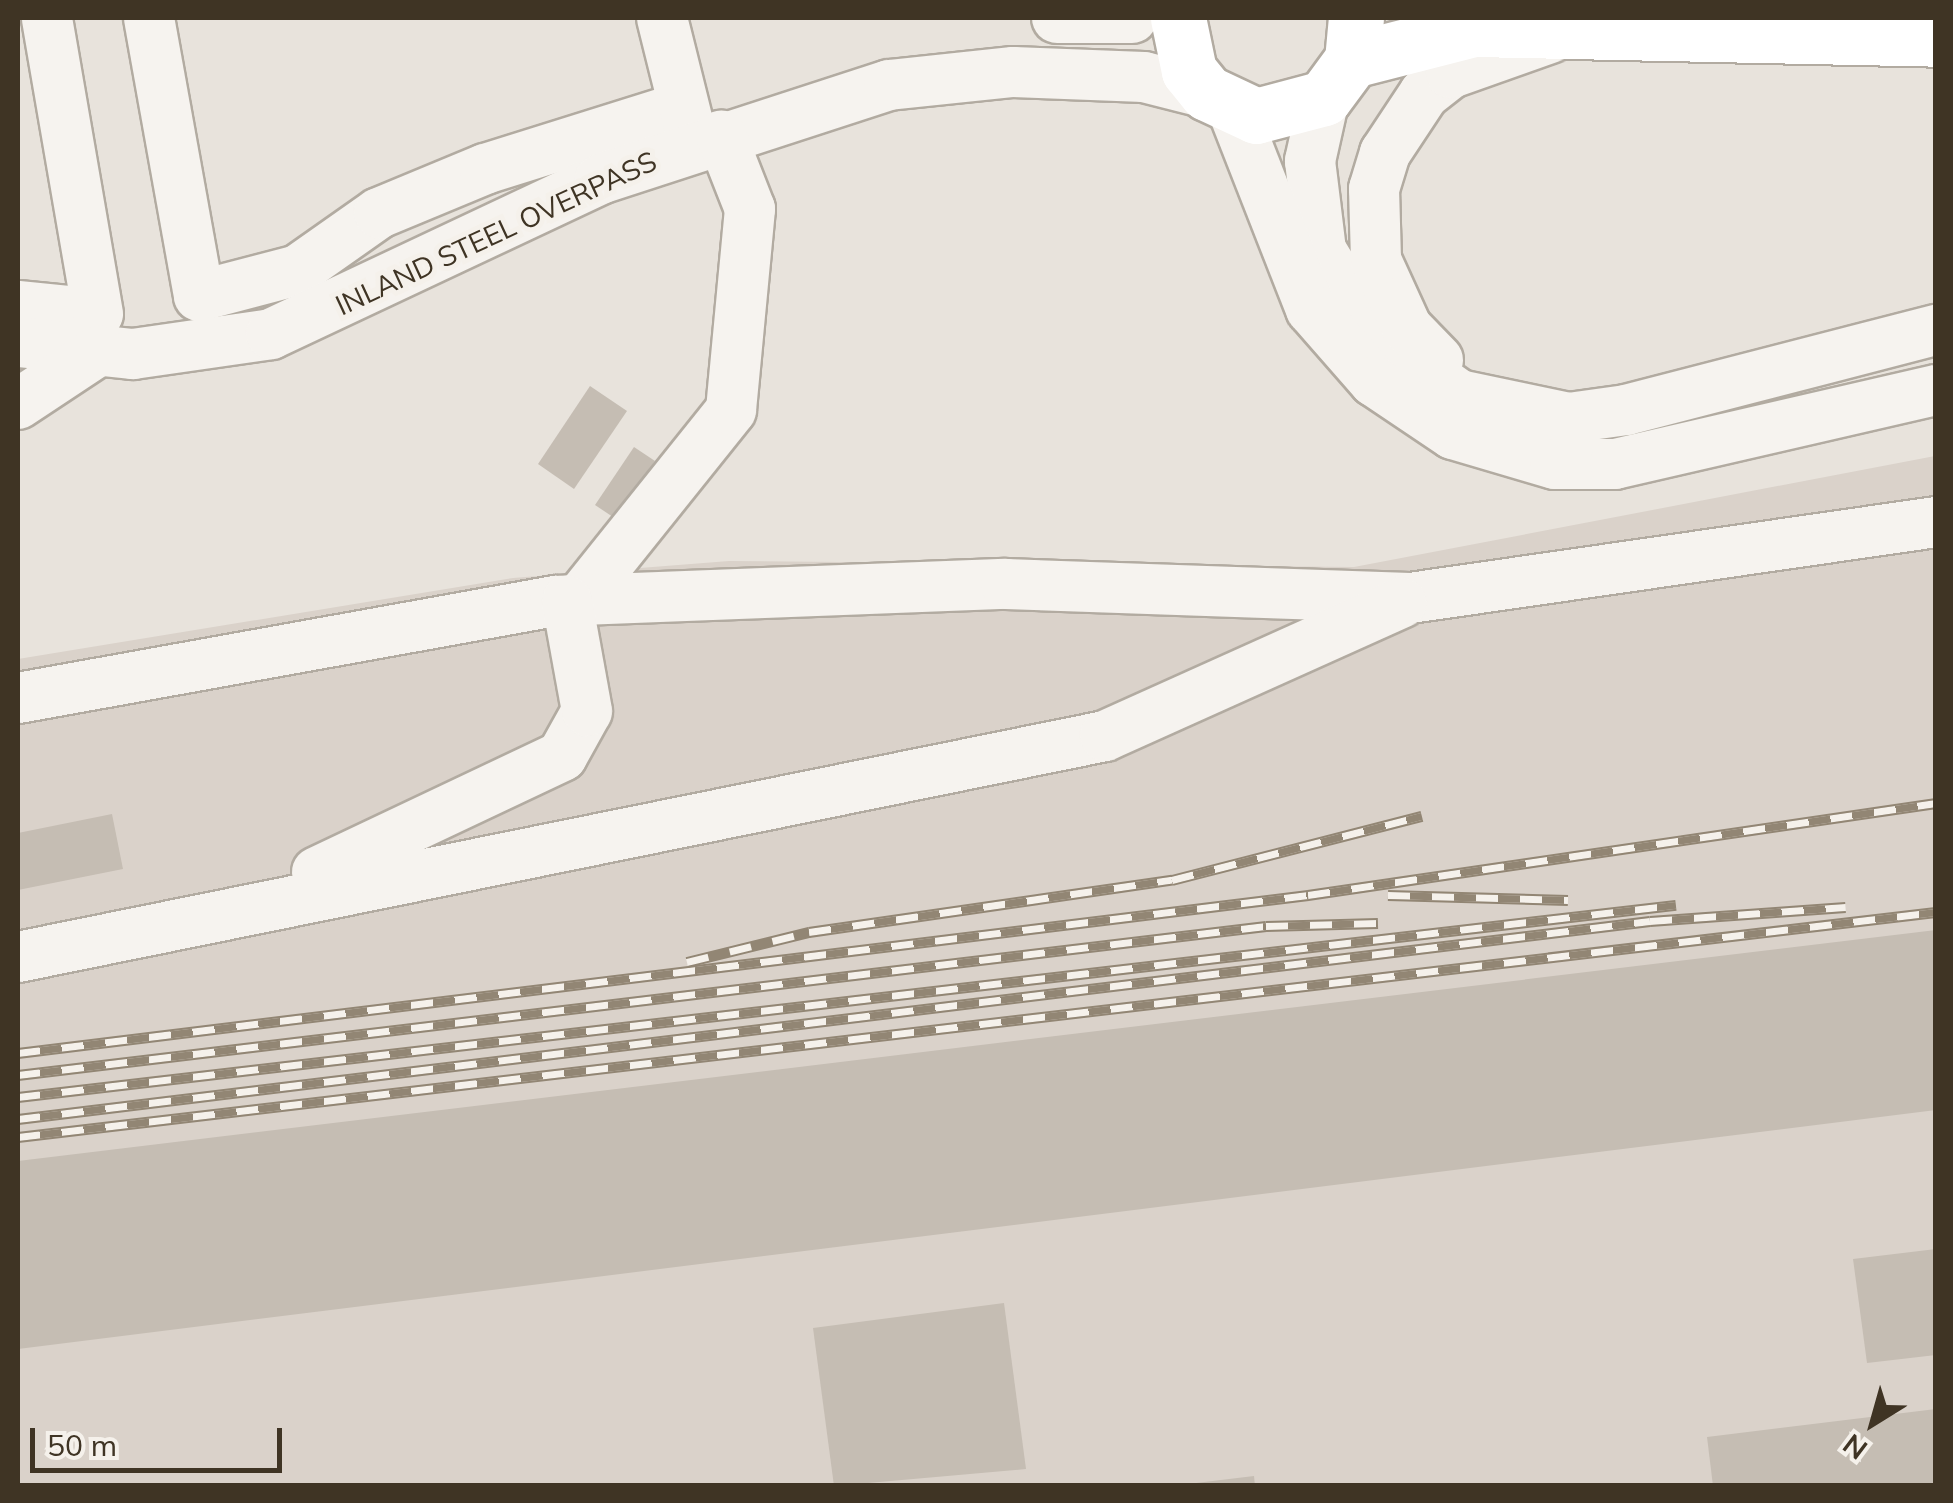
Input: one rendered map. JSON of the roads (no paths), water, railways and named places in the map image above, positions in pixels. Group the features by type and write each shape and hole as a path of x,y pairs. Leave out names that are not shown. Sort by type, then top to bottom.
{"main road":[{"path":"1178,18 1189,71 1220,101 1280,116 1344,58 1474,29 1936,40"}],"street":[{"path":"18,306 98,314 47,18"},
{"path":"149,18 199,296 298,270 378,213 485,169 699,129"},
{"path":"220,917 562,756 587,712 573,600 731,410 750,209 699,129 662,18"},
{"path":"1057,18 1132,18"},
{"path":"1568,418 1507,403 1434,357 1388,292 1371,228 1385,153 1424,94 1483,58 1581,30"},
{"path":"1344,58 1311,208 1335,280 1370,332 1459,395 1568,418 1936,330"},
{"name":"INLAND STEEL OVERPASS","path":"18,342 98,351 271,334 699,129 889,85 1013,72 1144,77 1220,101"},
{"path":"1220,101 1312,309 1374,381 1453,434 1522,458 1616,464 1936,390"},
{"path":"18,404 98,351"},
{"path":"18,698 573,600 1006,584 1410,598 1936,522"},
{"path":"18,958 1105,736 1410,598"}],"railway":[{"path":"18,1053 1308,895 1936,803"},
{"path":"687,962 809,932 1172,880 1422,816"},
{"path":"1388,895 1568,900"},
{"path":"18,1097 1676,905"},
{"path":"18,1119 1650,921 1845,907"},
{"path":"18,1137 1936,912"},
{"path":"18,1075 1266,926 1378,923"}]}
